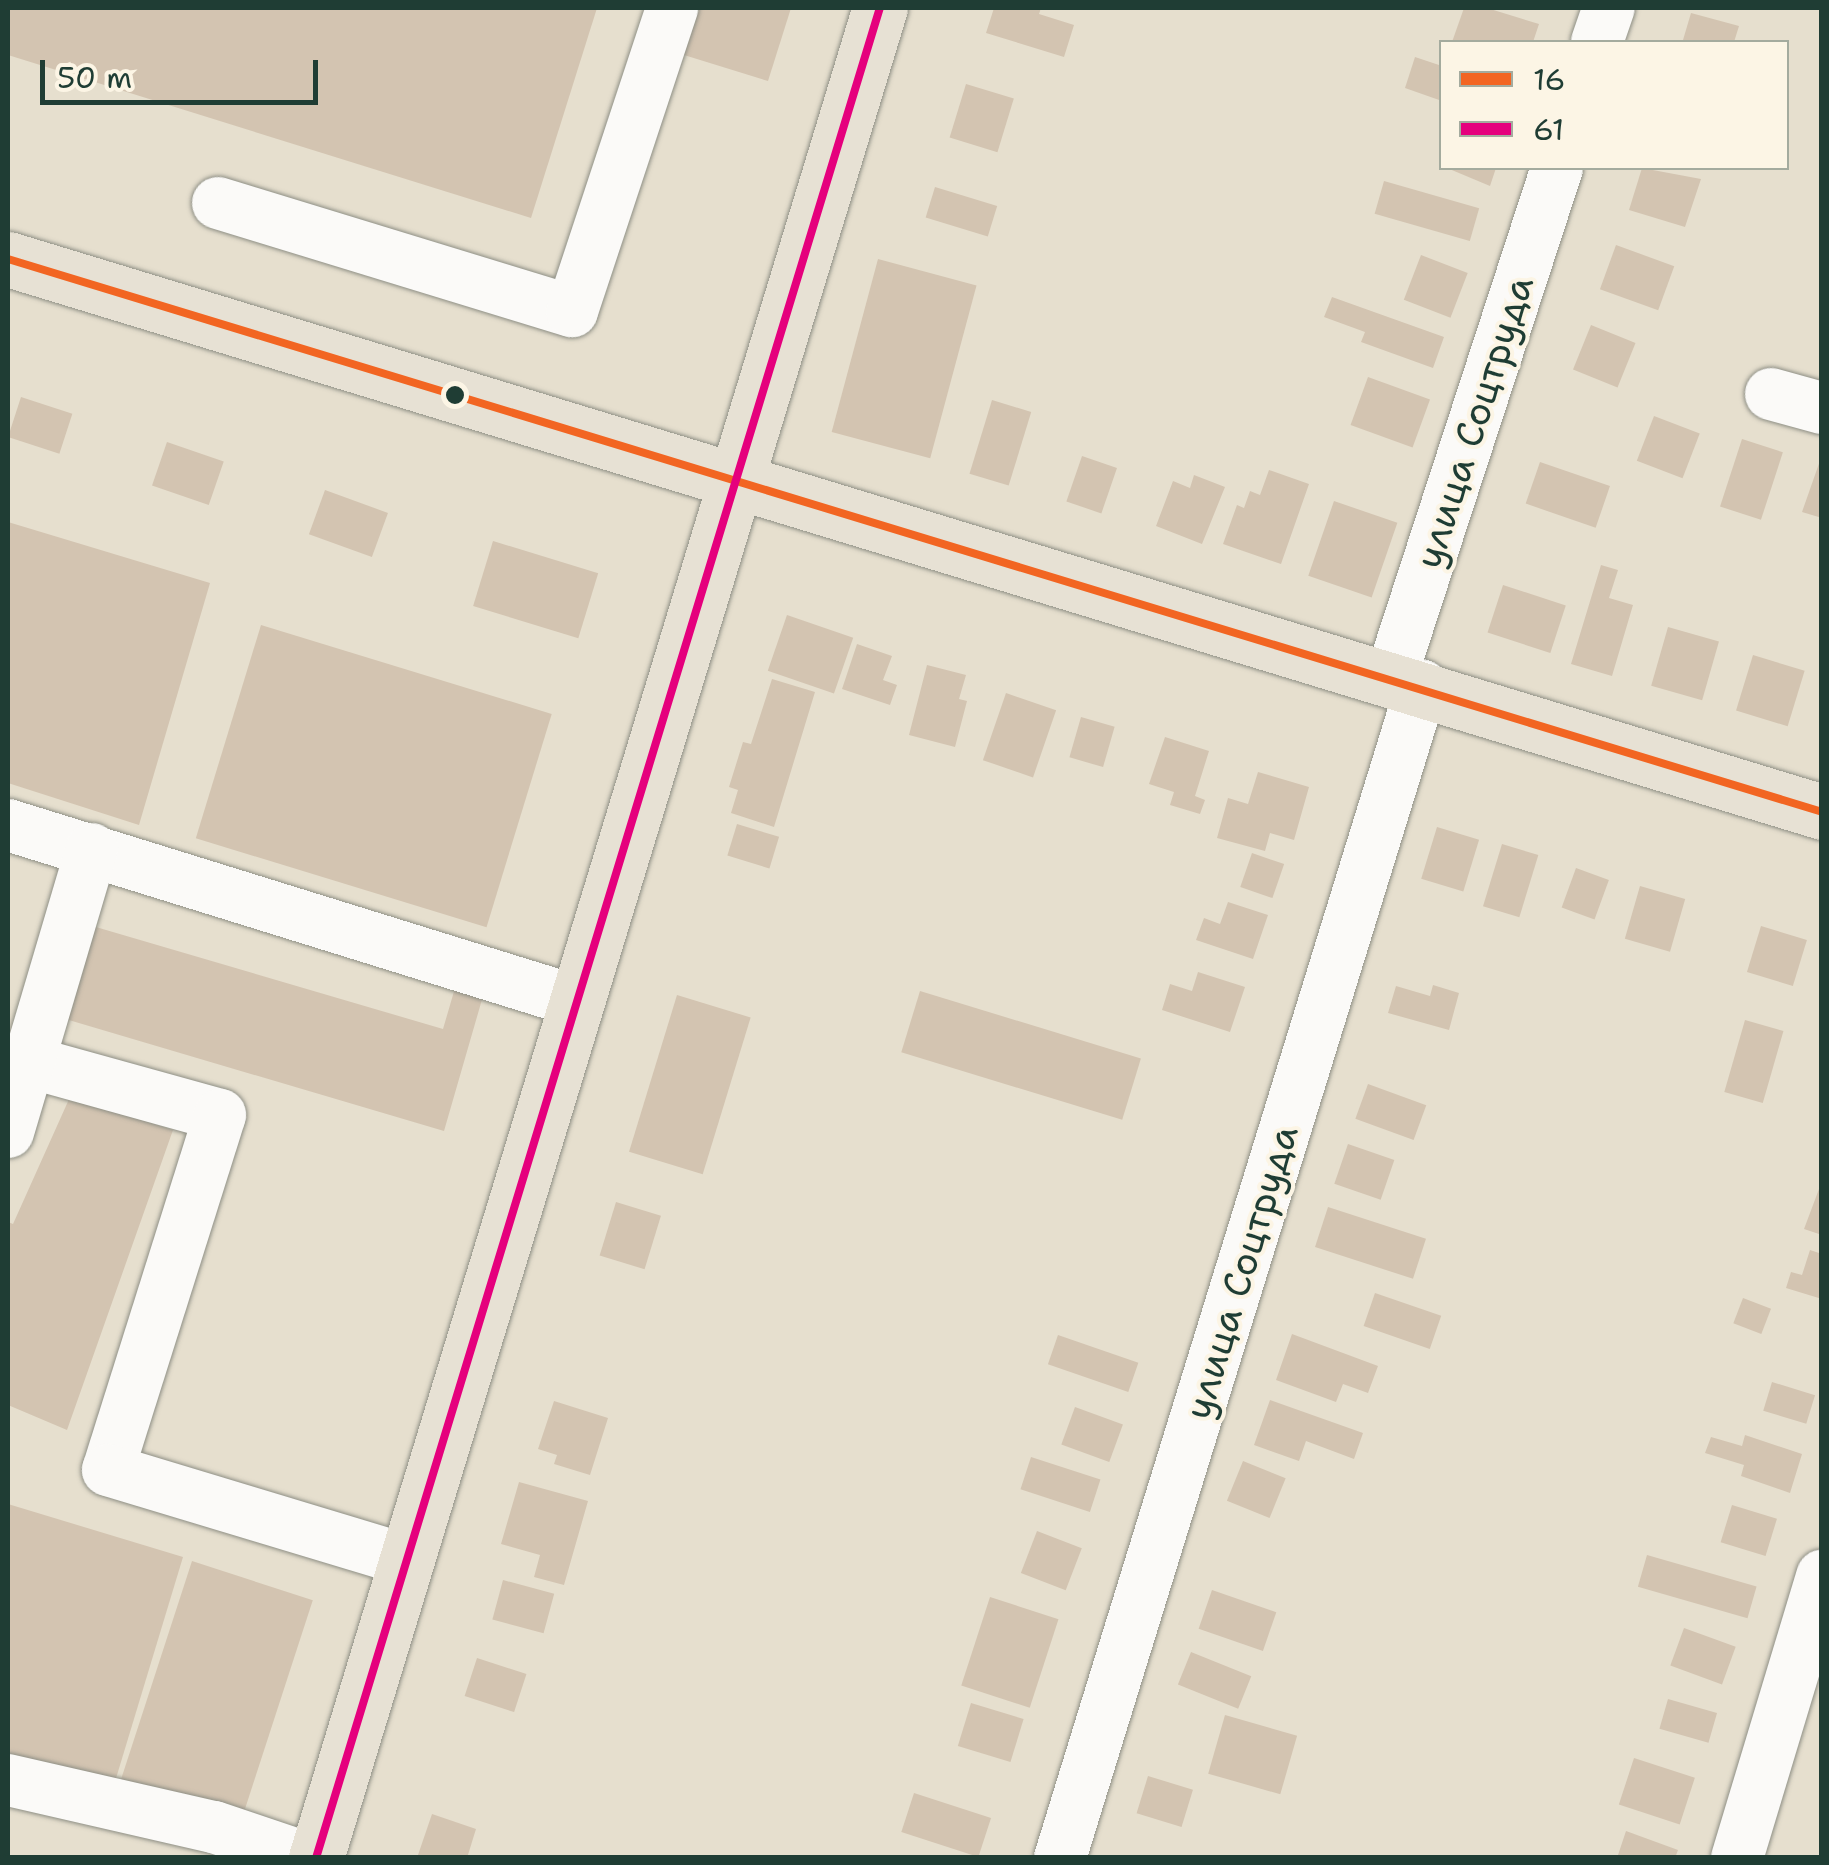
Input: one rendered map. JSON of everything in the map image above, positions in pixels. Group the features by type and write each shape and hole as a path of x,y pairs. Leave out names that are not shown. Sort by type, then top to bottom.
{"main road":[{"path":"316,1858 731,482 880,8"},
{"path":"8,258 731,482 1407,682 1822,812"}],"street":[{"path":"218,203 572,311 672,8"},
{"path":"1598,40 1608,8"},
{"name":"улица Соцтруда","path":"1060,1858 1556,170"},
{"path":"1771,394 1822,408"},
{"path":"8,825 575,1001"},
{"path":"8,1132 92,849"},
{"path":"29,1062 220,1115 108,1470 406,1560"},
{"path":"1737,1858 1822,1576"},
{"path":"8,1780 214,1827 306,1858"}],"building":[{"path":"8,8 597,8 531,218 8,55"},
{"path":"698,8 791,8 768,81 684,55"},
{"path":"994,8 1041,8 1039,14 1074,25 1064,57 986,33"},
{"path":"1464,8 1487,8 1539,24 1534,40 1453,40"},
{"path":"1691,13 1739,26 1735,40 1683,40"},
{"path":"1415,57 1439,65 1439,100 1405,88"},
{"path":"966,84 1014,99 997,152 950,138"},
{"path":"1452,170 1495,170 1490,186"},
{"path":"1641,170 1701,179 1685,227 1629,210"},
{"path":"1384,181 1479,208 1470,241 1375,214"},
{"path":"935,187 997,206 988,237 926,218"},
{"path":"1616,245 1674,266 1658,310 1600,289"},
{"path":"1421,255 1468,273 1450,318 1404,300"},
{"path":"878,259 977,285 930,458 832,432"},
{"path":"1332,297 1444,337 1433,368 1361,342 1365,332 1324,317"},
{"path":"1591,325 1636,343 1618,387 1573,370"},
{"path":"1368,377 1430,400 1413,447 1351,425"},
{"path":"21,397 72,414 59,454 8,437"},
{"path":"992,400 1031,412 1009,486 969,474"},
{"path":"1654,416 1700,434 1683,478 1637,461"},
{"path":"1742,439 1783,452 1761,520 1720,507"},
{"path":"167,442 224,462 209,505 152,485"},
{"path":"1822,455 1822,518 1802,512"},
{"path":"1082,456 1117,468 1101,513 1066,501"},
{"path":"1540,462 1610,486 1596,528 1526,504"},
{"path":"1269,470 1309,484 1281,564 1223,544 1237,505 1244,508 1250,491 1260,495"},
{"path":"1194,475 1225,487 1202,544 1156,526 1173,481 1190,488"},
{"path":"325,490 388,513 372,557 309,534"},
{"path":"1334,501 1397,523 1372,598 1308,576"},
{"path":"8,522 210,583 139,825 8,783"},
{"path":"493,541 598,573 578,638 473,606"},
{"path":"1601,565 1618,570 1609,598 1633,605 1612,676 1571,664"},
{"path":"1503,585 1566,605 1550,653 1488,633"},
{"path":"787,615 853,638 834,694 768,671"},
{"path":"261,625 552,714 487,927 196,838"},
{"path":"1668,627 1719,642 1702,700 1651,686"},
{"path":"857,644 892,656 883,680 897,685 890,705 842,689"},
{"path":"1753,655 1805,671 1788,726 1736,710"},
{"path":"927,665 966,675 959,699 967,701 955,747 909,735"},
{"path":"772,679 815,692 774,827 731,813 738,790 729,787 743,742 751,744"},
{"path":"1006,693 1056,710 1033,777 983,760"},
{"path":"1081,717 1115,727 1103,767 1069,757"},
{"path":"1165,737 1209,751 1195,796 1205,800 1200,814 1170,805 1174,792 1149,784"},
{"path":"1258,772 1309,787 1294,840 1270,833 1265,851 1217,838 1228,798 1248,804"},
{"path":"737,824 779,837 769,868 727,856"},
{"path":"1437,827 1479,840 1463,892 1421,879"},
{"path":"1502,844 1538,855 1519,917 1483,906"},
{"path":"1252,853 1284,864 1272,898 1240,887"},
{"path":"1576,868 1609,880 1595,919 1562,907"},
{"path":"1640,886 1685,899 1670,952 1625,939"},
{"path":"1228,902 1268,915 1253,959 1196,940 1204,918 1220,924"},
{"path":"89,925 443,1029 455,988 483,996 444,1131 62,1018"},
{"path":"1761,926 1807,940 1793,986 1747,972"},
{"path":"1198,972 1245,987 1230,1032 1162,1010 1170,984 1192,991"},
{"path":"1433,985 1459,993 1449,1030 1388,1013 1396,986 1430,996"},
{"path":"920,991 1141,1059 1122,1120 901,1052"},
{"path":"677,995 751,1018 703,1174 629,1152"},
{"path":"1745,1020 1783,1031 1763,1103 1724,1092"},
{"path":"1368,1084 1426,1105 1414,1140 1355,1119"},
{"path":"70,1097 173,1130 67,1430 8,1405 8,1222 13,1224"},
{"path":"1348,1144 1394,1160 1381,1200 1334,1184"},
{"path":"1822,1181 1822,1235 1804,1229"},
{"path":"616,1202 661,1216 645,1269 600,1256"},
{"path":"1328,1207 1426,1239 1413,1279 1315,1247"},
{"path":"1810,1250 1822,1254 1822,1299 1786,1288 1791,1272 1802,1275"},
{"path":"1375,1293 1441,1316 1430,1349 1364,1326"},
{"path":"1743,1298 1771,1309 1761,1334 1733,1323"},
{"path":"1292,1334 1378,1366 1368,1393 1343,1384 1336,1402 1276,1380"},
{"path":"1058,1335 1138,1363 1128,1392 1048,1364"},
{"path":"1772,1382 1815,1395 1806,1424 1763,1411"},
{"path":"1270,1400 1363,1433 1354,1459 1306,1441 1299,1461 1254,1445"},
{"path":"554,1401 608,1418 590,1475 554,1464 557,1455 538,1449"},
{"path":"1075,1407 1123,1424 1109,1462 1061,1445"},
{"path":"1745,1435 1802,1454 1790,1493 1741,1476 1744,1465 1705,1453 1711,1437 1742,1446"},
{"path":"1031,1457 1100,1480 1090,1512 1020,1489"},
{"path":"1243,1461 1286,1478 1270,1518 1227,1501"},
{"path":"519,1482 588,1501 564,1585 534,1577 540,1555 501,1544"},
{"path":"8,1504 183,1557 114,1785 8,1753"},
{"path":"1732,1505 1777,1519 1766,1556 1721,1542"},
{"path":"1037,1531 1082,1548 1066,1590 1021,1573"},
{"path":"1647,1555 1757,1586 1747,1618 1638,1587"},
{"path":"192,1561 313,1600 240,1826 119,1786"},
{"path":"503,1580 554,1594 544,1633 492,1620"},
{"path":"1212,1590 1276,1612 1263,1651 1199,1629"},
{"path":"990,1597 1058,1619 1030,1708 961,1685"},
{"path":"1684,1628 1736,1647 1722,1684 1670,1666"},
{"path":"1191,1652 1251,1676 1238,1709 1178,1684"},
{"path":"477,1658 526,1674 514,1712 465,1696"},
{"path":"1668,1699 1717,1713 1708,1743 1659,1729"},
{"path":"971,1703 1024,1719 1010,1762 958,1746"},
{"path":"1225,1715 1297,1736 1280,1794 1208,1774"},
{"path":"1634,1758 1695,1778 1680,1824 1619,1805"},
{"path":"1148,1776 1193,1790 1182,1827 1137,1813"},
{"path":"914,1793 991,1818 978,1857 901,1832"},
{"path":"432,1814 476,1829 467,1858 418,1855"},
{"path":"1626,1831 1678,1850 1675,1858 1617,1858"}],"transit line":[{"name":"61","path":"316,1858 880,8"},
{"name":"16","path":"8,259 1822,812"}]}
